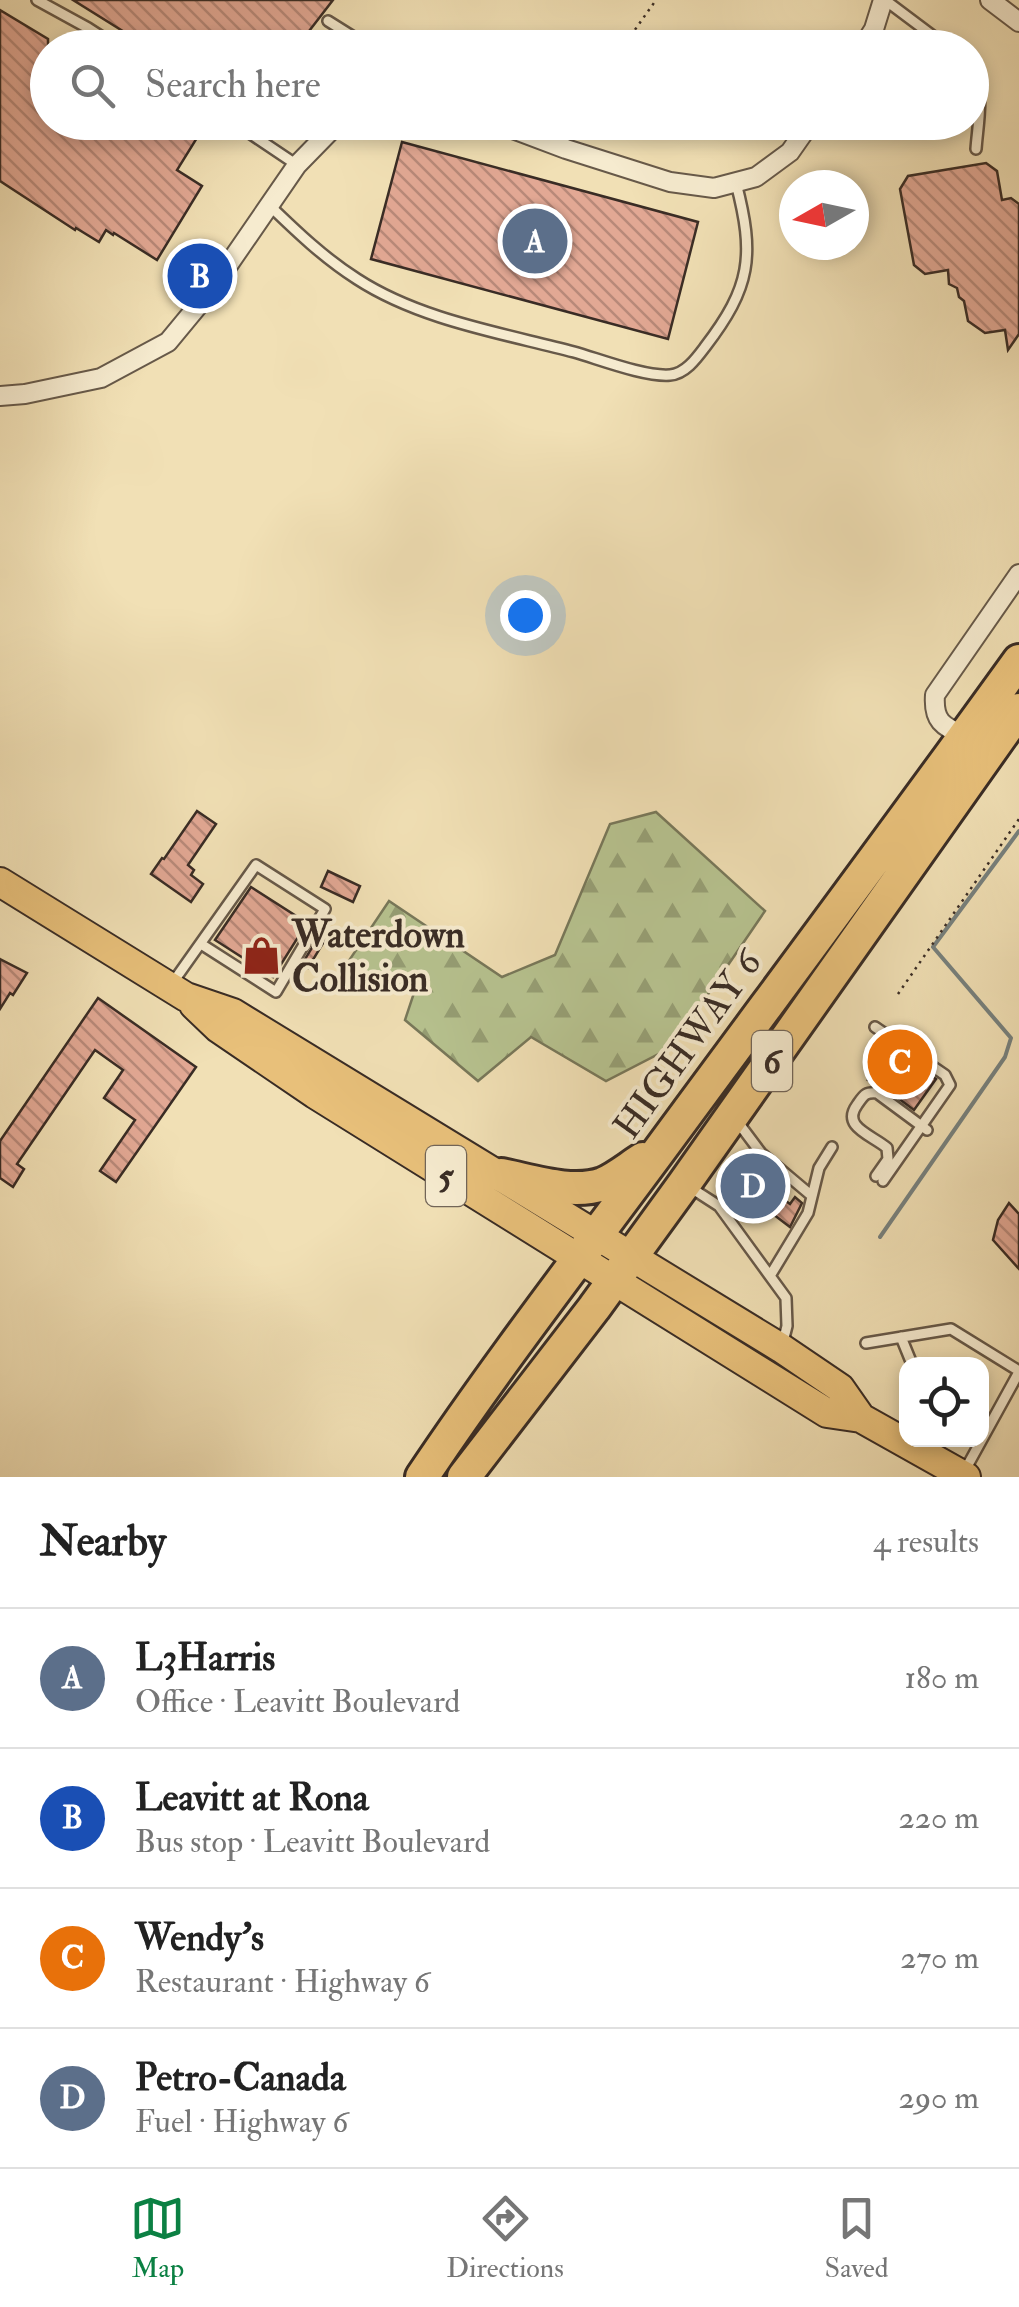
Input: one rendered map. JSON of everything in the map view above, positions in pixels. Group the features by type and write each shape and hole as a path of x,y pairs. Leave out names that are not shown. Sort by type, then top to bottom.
{"highway":[{"name":"HIGHWAY 6","path":"464,1477 732,1116 956,773 966,736 1019,661"},
{"name":"HIGHWAY 6","path":"422,1477 660,1149 956,773 1019,710"},
{"path":"501,1176 588,1187 610,1180 660,1149"}],"main road":[{"name":"5","path":"0,882 178,992 218,1028 315,1094 622,1269 828,1413 861,1418 964,1476"},
{"name":"5","path":"178,992 233,1013 501,1176 586,1246"},
{"name":"5","path":"622,1269 781,1348 840,1388 861,1418"}],"street":[{"path":"874,30 884,0"},
{"path":"990,0 1019,22"},
{"path":"0,396 101,378 168,342 211,290 296,164 321,140"},
{"path":"542,140 670,182 714,188 756,176 790,152 798,140"},
{"path":"966,736 945,727 936,717 935,696 1019,574"}],"lane":[{"path":"37,0 91,30"},
{"path":"884,0 925,30"},
{"path":"328,20 343,30"},
{"path":"260,140 296,164"},
{"path":"976,149 977,140"},
{"path":"269,205 324,257 395,300 655,375 675,376 688,367 726,320 741,289 746,222 736,182"},
{"path":"178,992 201,944 256,865 325,909 276,992 201,944"},
{"path":"875,1026 950,1080 925,1128 879,1178 888,1158 887,1148 851,1119 865,1094 877,1093 925,1128"},
{"path":"732,1116 761,1153 812,1196"},
{"path":"770,1276 808,1212 819,1168 832,1147"},
{"path":"684,1184 719,1206 786,1298 787,1326 781,1348"},
{"path":"866,1343 952,1329 1019,1372 964,1476"},
{"path":"900,1338 909,1357"}],"path":[{"path":"635,30 656,0"},
{"path":"898,994 1019,819"}],"green space":[{"path":"656,812 765,911 672,1047 606,1081 531,1037 478,1081 405,1020 415,990 346,965 389,901 502,977 555,955 610,824"}],"building":[{"path":"73,0 333,0 310,30 121,30"},
{"path":"0,10 33,30 30,30 30,140 196,140 177,170 202,186 157,260 106,230 99,242 75,230 0,181"},
{"path":"402,142 698,222 668,339 371,259"},
{"path":"986,163 997,171 1002,200 1011,198 1019,204 1019,334 1008,350 1005,330 985,333 968,321 964,301 957,288 949,284 948,270 925,274 914,265 900,189 908,176"},
{"path":"197,811 216,824 188,865 194,870 191,875 203,884 191,902 151,874"},
{"path":"328,871 360,886 353,902 321,887"},
{"path":"251,887 307,923 273,977 215,940"},
{"path":"319,936 325,940 308,968 302,964"},
{"path":"0,959 27,973 0,1009"},
{"path":"98,998 196,1067 116,1182 100,1171 135,1120 104,1098 123,1070 95,1050 17,1164 24,1169 13,1187 0,1178 0,1141"},
{"path":"891,1048 936,1079 914,1110 868,1080"},
{"path":"742,1169 790,1204 795,1197 802,1203 790,1227 732,1183"},
{"path":"1009,1203 1019,1214 1019,1269 993,1240 998,1220"}],"waterway":[{"path":"880,1237 1005,1057 1011,1038 933,947 1019,831"}],"place":[{"name":"L3Harris","path":"535,241"},
{"name":"Leavitt at Rona","path":"200,276"},
{"name":"Waterdown Collision","path":"262,956"},
{"name":"Wendy's","path":"900,1062"},
{"name":"Petro-Canada","path":"753,1186"}]}
